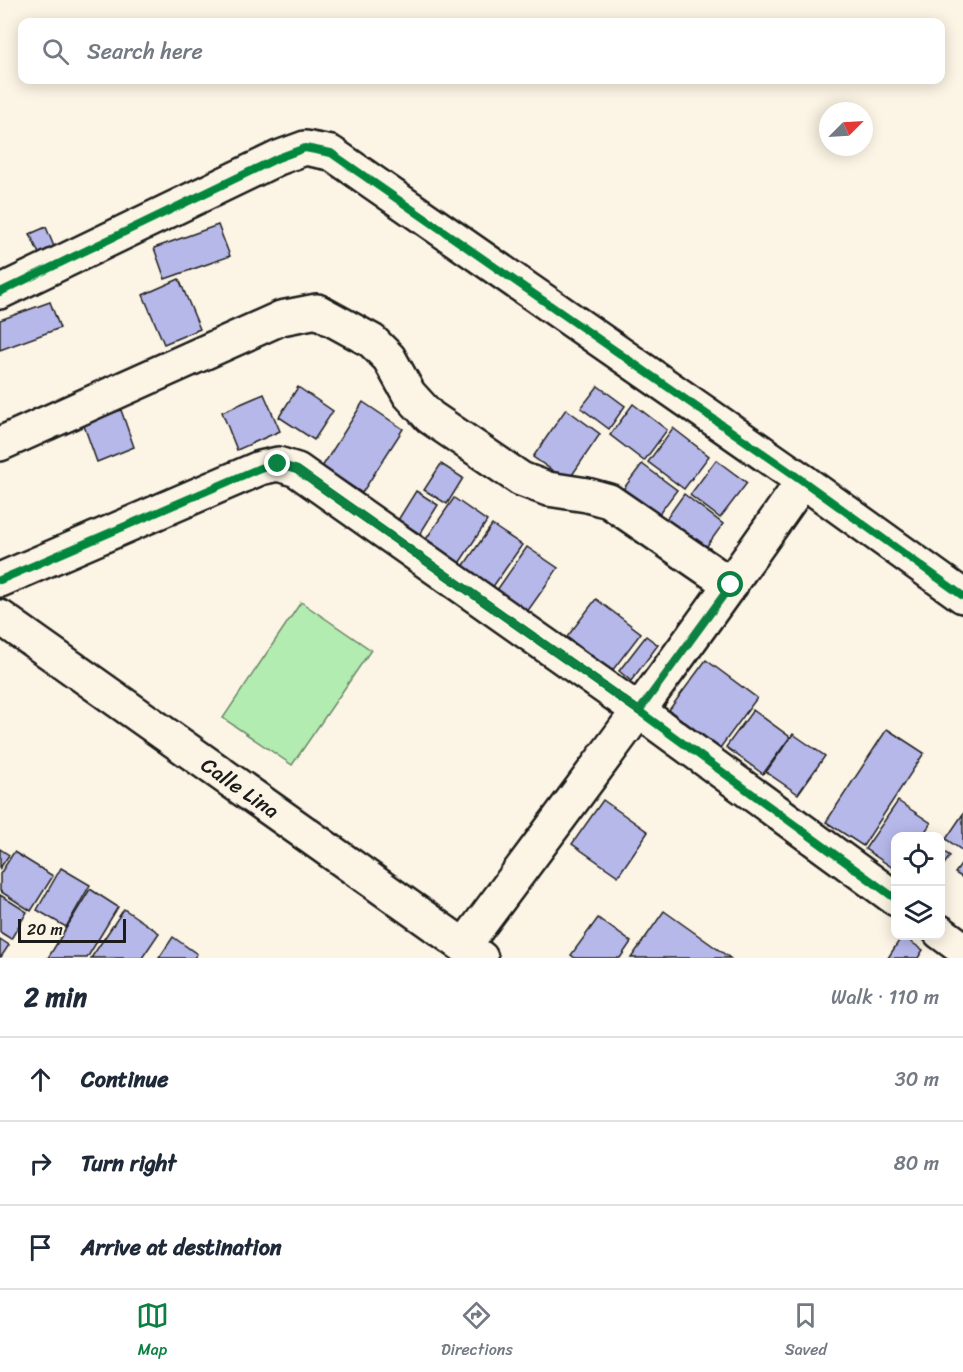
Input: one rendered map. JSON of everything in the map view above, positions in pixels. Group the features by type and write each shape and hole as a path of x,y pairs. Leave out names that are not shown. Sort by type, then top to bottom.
{"street":[{"path":"0,292 278,158 305,148 331,153 803,481 963,596"},
{"path":"0,444 281,318 317,311 372,341 388,358 409,394 429,417 521,479 548,489 609,501 731,585"},
{"path":"0,580 260,468 278,464 297,470 639,711 891,895"},
{"path":"472,952 639,711 803,481"},
{"name":"Calle Lina","path":"0,617 472,952"},
{"path":"945,936 963,949"}],"green space":[{"path":"301,602 371,650 292,765 223,718"}],"building":[{"path":"218,225 230,256 165,279 154,248"},
{"path":"46,227 55,249 40,256 30,234"},
{"path":"179,279 200,329 164,344 143,295"},
{"path":"50,302 60,328 0,350 0,320"},
{"path":"598,386 625,406 609,429 581,408"},
{"path":"298,387 333,411 314,440 279,417"},
{"path":"264,394 280,431 237,450 222,412"},
{"path":"363,402 403,429 362,493 322,467"},
{"path":"633,404 667,430 644,461 610,435"},
{"path":"566,409 600,434 568,481 533,457"},
{"path":"121,410 134,447 97,462 83,423"},
{"path":"673,428 709,456 684,489 648,462"},
{"path":"716,460 747,483 720,518 690,495"},
{"path":"441,464 463,478 447,504 424,490"},
{"path":"642,464 677,490 653,522 618,496"},
{"path":"416,491 438,505 420,534 398,520"},
{"path":"684,494 723,524 701,554 662,525"},
{"path":"454,498 487,521 458,565 424,542"},
{"path":"492,525 522,545 492,588 462,568"},
{"path":"527,547 558,568 527,612 497,590"},
{"path":"596,599 641,633 612,671 567,637"},
{"path":"646,636 658,645 631,681 619,671"},
{"path":"706,660 757,698 720,748 669,710"},
{"path":"753,710 790,737 763,774 726,747"},
{"path":"887,729 924,753 863,846 826,822"},
{"path":"793,734 825,756 798,794 766,772"},
{"path":"603,800 648,832 618,876 572,844"},
{"path":"898,801 931,823 925,832 891,832 891,867 865,849"},
{"path":"963,814 963,851 946,839"},
{"path":"0,849 9,855 0,868"},
{"path":"14,852 53,876 31,911 0,891 0,874"},
{"path":"945,852 950,856 945,863"},
{"path":"963,862 963,878 955,873"},
{"path":"61,868 90,885 66,927 37,910"},
{"path":"90,889 118,907 87,958 48,958"},
{"path":"0,895 27,912 11,939 0,932"},
{"path":"124,909 159,933 142,958 91,958"},
{"path":"664,911 730,958 631,958"},
{"path":"598,918 631,942 620,958 575,958 571,955"},
{"path":"173,937 197,954 194,958 159,958"},
{"path":"0,939 9,945 1,957 0,957"},
{"path":"899,940 908,940 923,950 918,958 888,958"}],"cycle path":[{"path":"0,292 278,158 305,148 331,153 803,481 963,596"},
{"path":"0,580 260,468 278,464 297,470 639,711 891,895"}],"route":[{"path":"278,464 297,470 639,711 731,585"}]}
